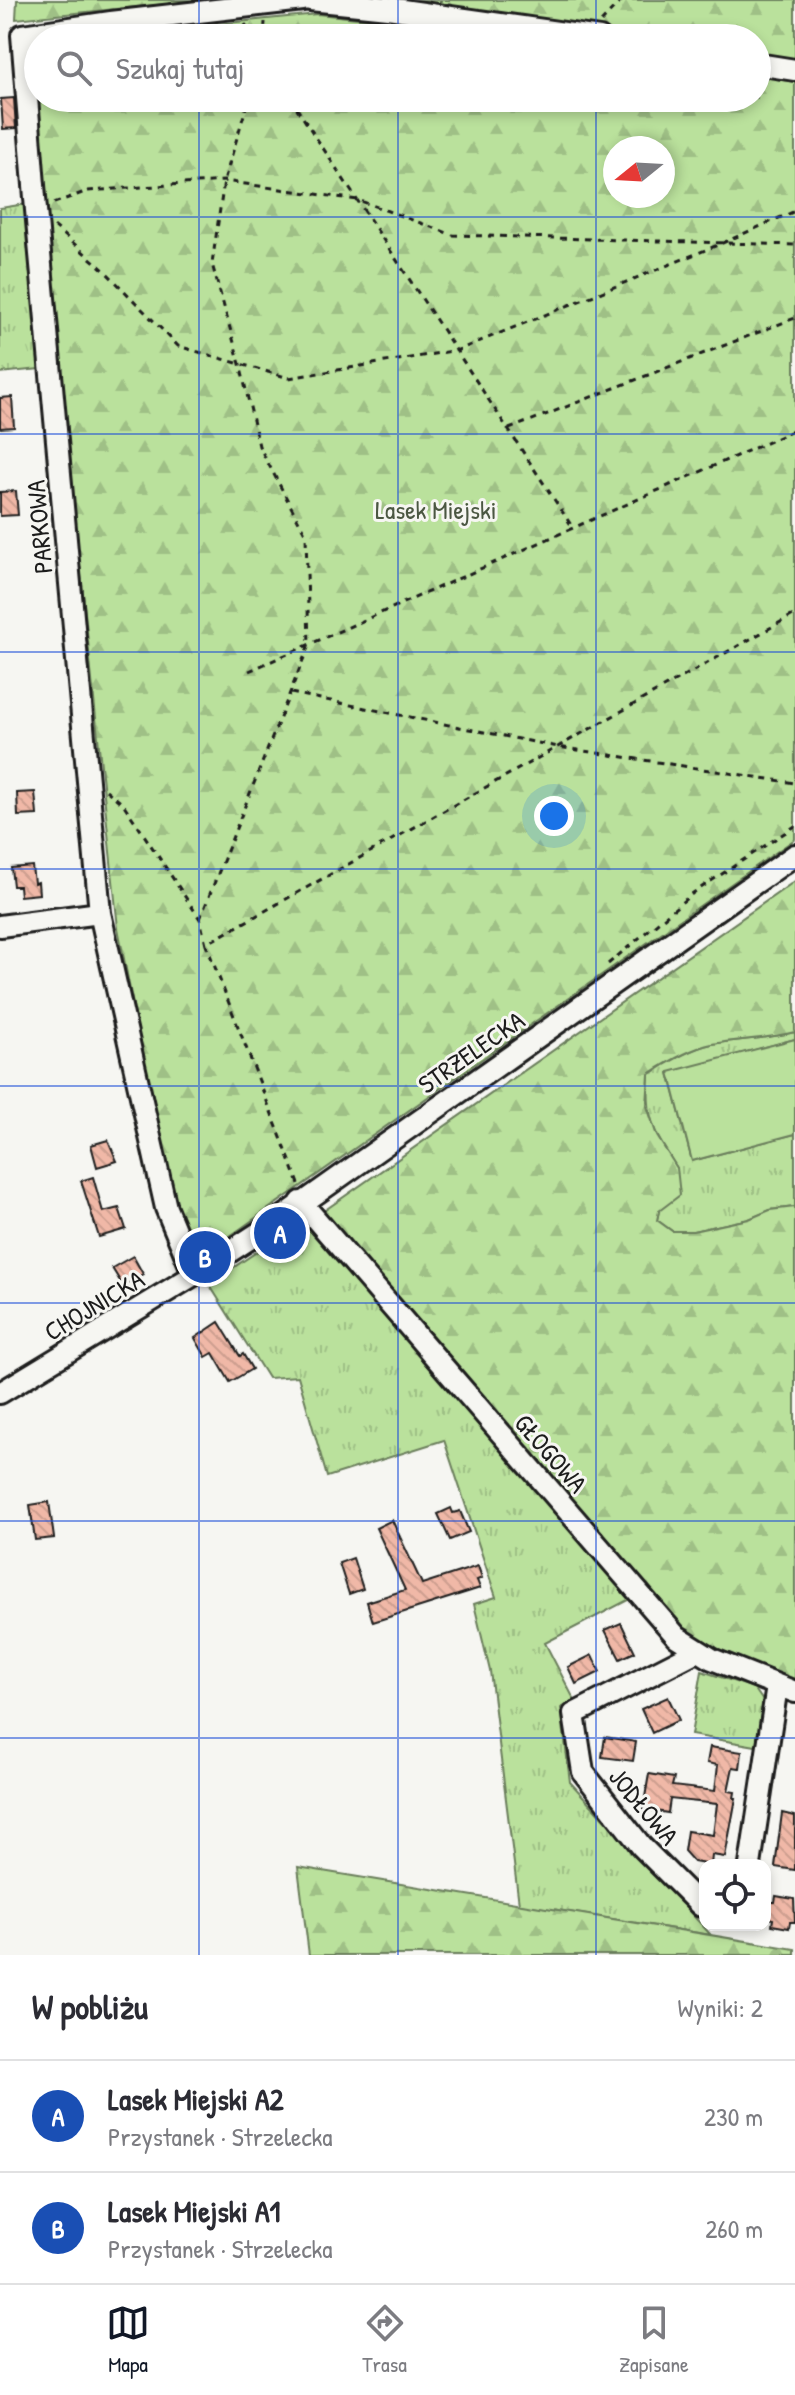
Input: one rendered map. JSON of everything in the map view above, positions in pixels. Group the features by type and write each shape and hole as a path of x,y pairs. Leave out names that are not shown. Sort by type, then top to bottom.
{"street":[{"name":"PARKOWA","path":"98,24 303,0"},
{"path":"310,0 502,24"},
{"name":"PARKOWA","path":"24,35 24,60"},
{"path":"771,66 795,70"},
{"name":"PARKOWA","path":"28,112 100,913 166,1208 194,1275"},
{"name":"STRZELECKA","path":"174,1288 283,1217 300,1193 795,855"},
{"path":"0,926 100,913"},
{"name":"GŁOGOWA","path":"300,1193 677,1637 697,1651 786,1689"},
{"name":"CHOJNICKA","path":"0,1393 174,1288"},
{"name":"JODŁOWA","path":"697,1651 574,1714 583,1772 642,1847 699,1904"},
{"path":"751,1859 786,1689"}],"path":[{"path":"604,24 622,0"},
{"path":"200,919 309,645 306,535 259,446 212,264 224,181 245,112"},
{"path":"299,112 573,528"},
{"path":"795,211 718,245 458,350 289,378 178,346 105,271 36,210 88,191 224,181 358,200 453,235 718,245 795,245"},
{"path":"509,429 795,318"},
{"path":"249,671 795,430"},
{"path":"206,944 795,614"},
{"path":"290,693 558,747 795,783"},
{"path":"88,774 124,805 200,919 206,944 300,1193"},
{"path":"602,969 693,893 795,826"},
{"path":"300,1193 308,1178"}],"green space":[{"path":"17,0 207,0 16,19"},
{"path":"399,0 795,0 795,59 771,55 771,24 563,24"},
{"path":"317,14 409,24 217,24"},
{"name":"Lasek Miejski","path":"771,78 795,82 795,839 193,1262 172,1206 118,928 42,203 36,112 771,112"},
{"path":"26,204 40,369 0,373 0,208"},
{"path":"795,881 795,1032 712,1044 679,1056 649,1074 647,1106 657,1136 677,1168 680,1195 659,1211 657,1220 672,1231 693,1231 749,1219 770,1210 795,1207 795,1684 696,1648 321,1213"},
{"path":"795,1032 795,1039 669,1073 692,1161 795,1134 795,1207 770,1210 749,1219 693,1231 672,1231 657,1220 677,1168 653,1124 649,1075 679,1056 704,1046"},
{"path":"795,1039 795,1134 692,1161 669,1072"},
{"path":"304,1220 630,1599 545,1643 575,1701 561,1708 570,1782 699,1922 699,1931 707,1931 711,1935 519,1904 490,1671 474,1604 496,1597 444,1440 327,1477 298,1376 268,1378 209,1284"},
{"path":"702,1671 754,1688 763,1701 756,1746 691,1735"},
{"path":"298,1867 795,1949 795,1955 309,1955"}],"building":[{"path":"14,98 16,128 3,129 1,99"},
{"path":"12,397 14,427 0,428 0,398"},
{"path":"16,491 18,515 0,516 0,492"},
{"path":"35,792 37,815 18,816 17,793"},
{"path":"32,866 39,894 20,896 19,886 13,886 11,868"},
{"path":"108,1140 117,1161 97,1167 91,1145"},
{"path":"93,1177 103,1212 119,1208 126,1229 99,1237 81,1181"},
{"path":"133,1256 143,1274 123,1286 112,1268"},
{"path":"219,1322 252,1369 230,1382 213,1353 206,1357 195,1338"},
{"path":"49,1502 54,1538 35,1540 30,1505"},
{"path":"451,1508 453,1513 460,1511 469,1532 450,1540 438,1514"},
{"path":"392,1520 422,1584 478,1566 482,1578 477,1580 480,1588 373,1622 367,1602 405,1590 376,1528"},
{"path":"353,1558 363,1589 349,1594 339,1563"},
{"path":"621,1623 635,1652 620,1659 605,1630"},
{"path":"592,1655 600,1672 576,1684 568,1667"},
{"path":"668,1697 679,1720 652,1733 641,1709"},
{"path":"605,1737 636,1742 633,1761 602,1757"},
{"path":"710,1747 742,1752 740,1768 733,1767 728,1791 735,1792 736,1798 725,1857 712,1855 712,1859 699,1859 699,1863 694,1862 684,1851 687,1831 713,1835 717,1804 670,1799 668,1813 643,1809 649,1774 674,1778 672,1786 715,1791 718,1765 707,1763"},
{"path":"782,1813 795,1816 795,1870 775,1867"},
{"path":"776,1896 794,1899 795,1922 790,1922 789,1928 772,1925 771,1902 775,1902"}],"place":[{"name":"Lasek Miejski A2","path":"280,1233"},
{"name":"Lasek Miejski A1","path":"205,1257"}]}
